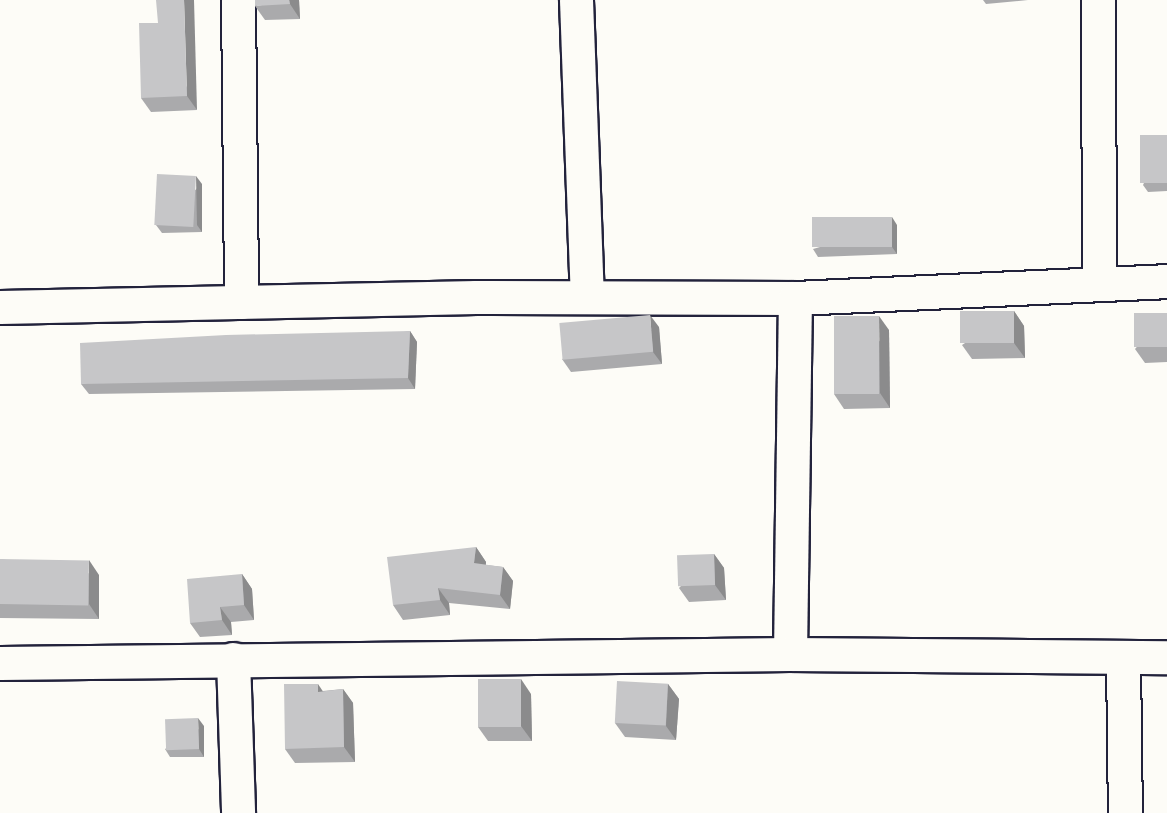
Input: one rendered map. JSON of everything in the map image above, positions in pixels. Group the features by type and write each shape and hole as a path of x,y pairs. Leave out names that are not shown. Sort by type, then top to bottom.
{"street":[{"path":"238,0 241,302"},
{"path":"576,0 587,296"},
{"path":"1098,0 1099,283"},
{"path":"0,307 587,296 795,298 1167,281"},
{"path":"790,654 795,298"},
{"path":"0,663 790,654 1167,657"},
{"path":"1123,658 1125,813"},
{"path":"234,659 238,813"}],"building":[{"path":"156,0 184,0 187,96 141,98 139,23 158,23"},
{"path":"255,0 289,0 290,4 255,6"},
{"path":"1140,135 1167,135 1167,183 1140,183"},
{"path":"157,174 196,176 193,227 154,225"},
{"path":"812,217 892,217 892,247 812,247"},
{"path":"960,311 1014,311 1014,343 960,343"},
{"path":"1134,313 1167,313 1167,347 1134,347"},
{"path":"650,315 653,352 563,360 559,323"},
{"path":"834,316 879,316 879,394 834,394"},
{"path":"410,331 408,378 81,384 80,343 226,335"},
{"path":"476,547 474,563 503,567 500,595 438,588 440,600 393,605 387,557"},
{"path":"714,554 715,585 678,586 677,555"},
{"path":"0,559 89,561 88,606 0,604"},
{"path":"242,574 244,605 220,607 222,620 190,623 187,579"},
{"path":"478,679 521,679 521,727 478,727"},
{"path":"617,681 668,684 666,726 615,723"},
{"path":"284,684 318,684 318,692 343,689 344,747 285,749"},
{"path":"198,718 199,749 166,750 165,719"}]}
